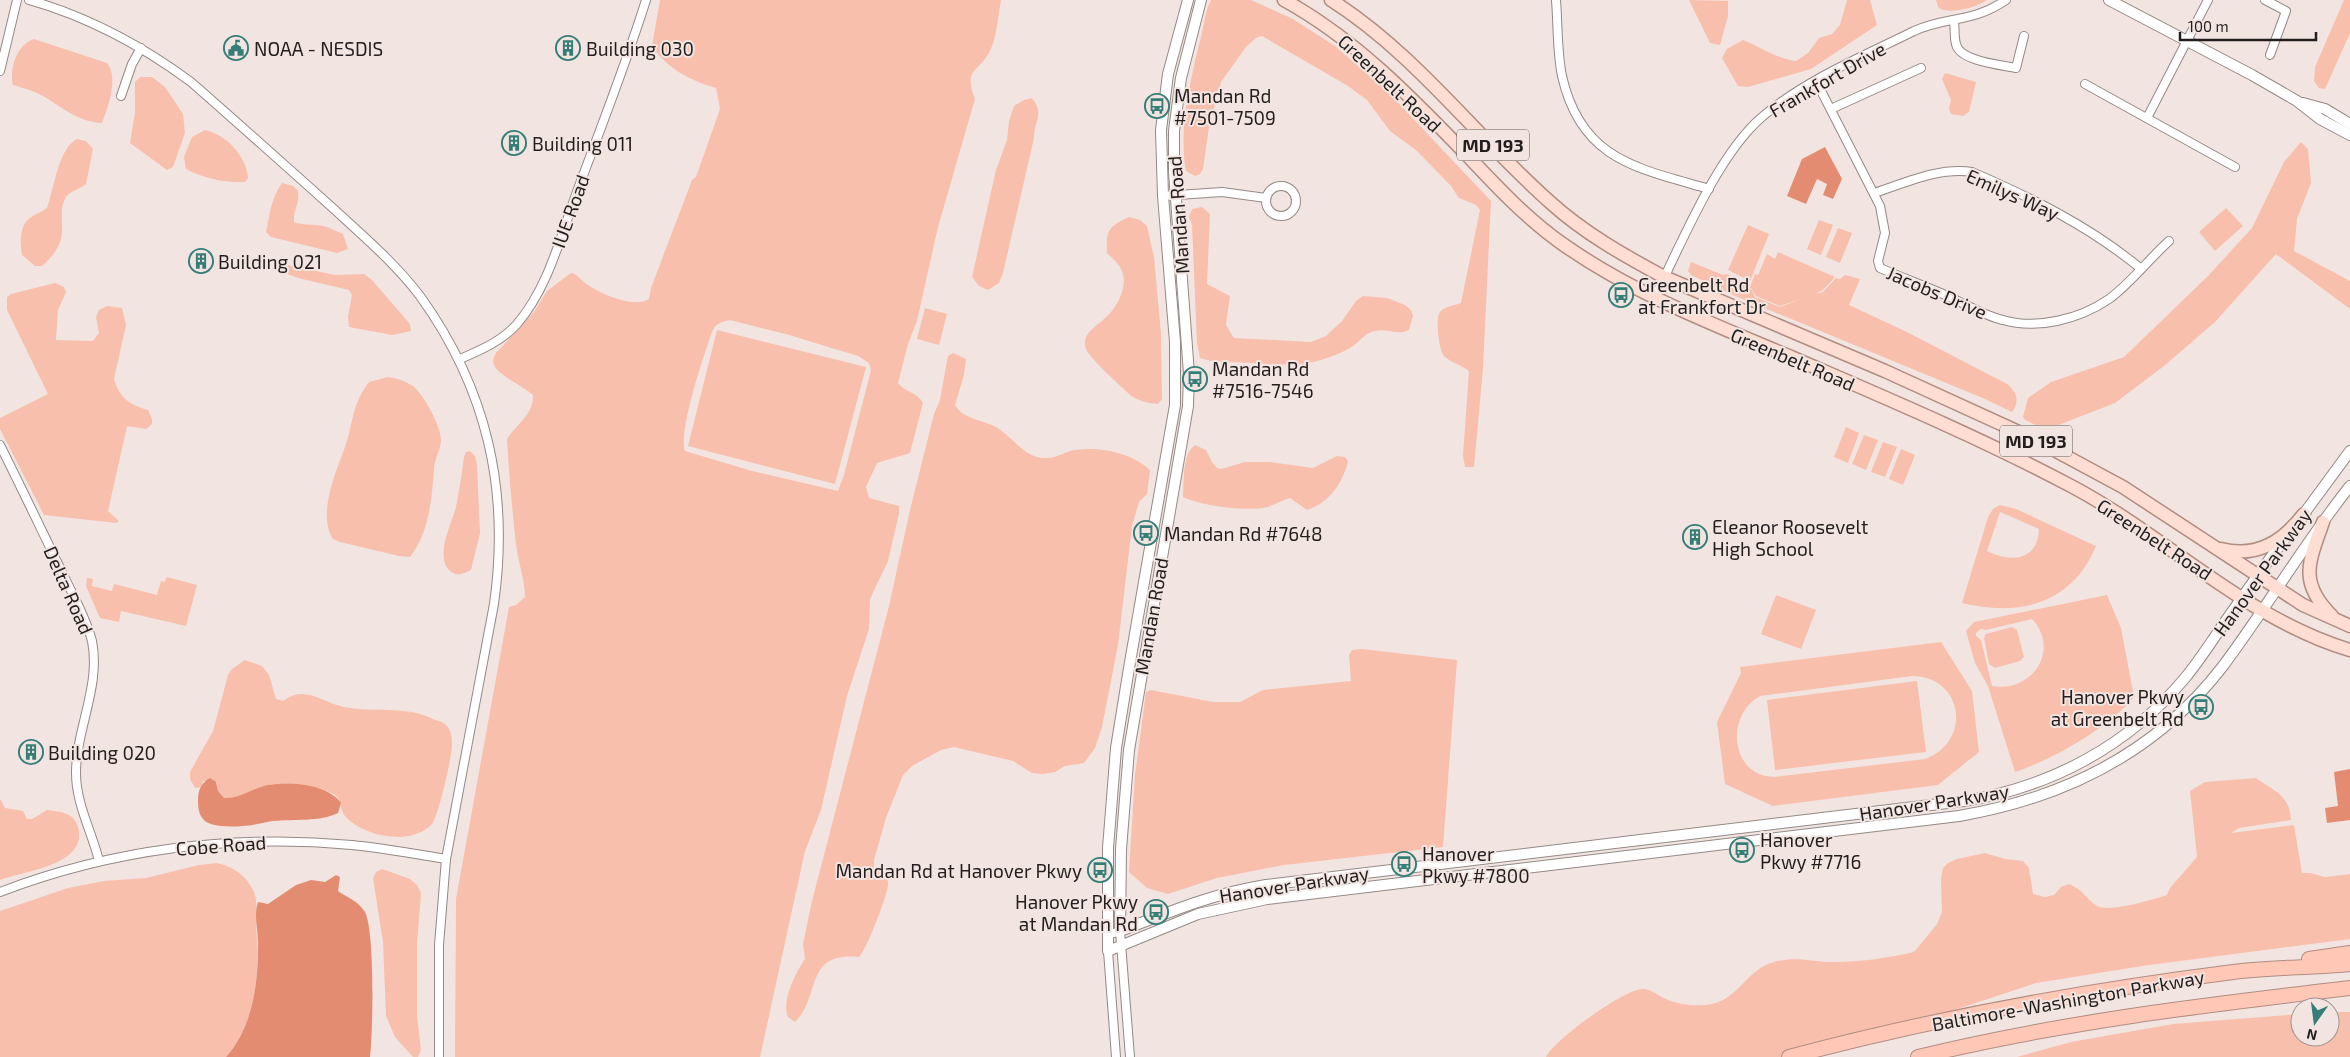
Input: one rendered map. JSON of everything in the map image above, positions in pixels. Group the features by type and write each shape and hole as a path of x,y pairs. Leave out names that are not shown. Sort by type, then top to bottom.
{"highway":[{"path":"2234,972 2350,953"},
{"name":"Baltimore-Washington Parkway","path":"1789,1057 1894,1030 2057,998 2234,972 2350,964"},
{"name":"Baltimore-Washington Parkway","path":"1918,1057 1978,1042 2127,1015 2350,988"}],"main road":[{"name":"Greenbelt Road","path":"1284,0 1350,42 1387,75 1533,220 1562,244 1594,265 1654,299 1918,412 2015,458 2112,509 2262,610 2308,635 2350,650"},
{"name":"Greenbelt Road","path":"1331,0 1355,16 1409,62 1552,204 1610,246 1664,277 1885,371 2034,439 2123,487 2275,589 2337,622 2350,626"},
{"path":"2213,547 2244,553 2256,550 2277,540 2295,525 2304,514"},
{"path":"2323,522 2308,572 2321,606 2337,622"}],"street":[{"path":"0,71 17,0"},
{"path":"29,0 95,22 141,48 191,82 386,259 419,295 460,359 479,409 490,452 498,497 499,561 494,604 446,860 439,946 439,1057"},
{"name":"IUE Road","path":"460,359 488,347 504,336 516,325 538,293 620,77 646,0"},
{"name":"Mandan Road","path":"1116,1057 1108,951 1108,848 1116,748 1175,405 1175,342 1163,196 1161,145 1164,98 1168,74 1188,0"},
{"name":"Mandan Road","path":"1130,1057 1120,930 1121,849 1129,750 1188,406 1190,374 1174,146 1178,92 1201,0"},
{"path":"1556,0 1562,75 1573,109 1592,138 1604,150 1623,162 1710,189"},
{"name":"Frankfort Drive","path":"1654,299 1710,189 1732,151 1750,128 1778,104 1816,81 1914,30 1985,13 2006,0"},
{"path":"2109,0 2297,101 2320,119 2350,135"},
{"path":"2147,118 2188,42 2208,0"},
{"path":"2265,0 2282,8 2286,13 2270,54"},
{"path":"1954,21 1958,49 1962,54 1981,61 2016,68 2024,36"},
{"path":"121,96 132,64 141,48"},
{"path":"1831,108 1921,68"},
{"name":"Jacobs Drive","path":"1816,81 1874,193 1885,232 1878,261 1880,268 2001,320 2024,324 2040,323 2077,315 2108,299 2124,287 2140,268 2169,240"},
{"path":"2085,84 2235,167"},
{"path":"2297,101 2325,110 2350,124"},
{"name":"Emilys Way","path":"1874,193 1939,173 1960,170 1972,172 2057,212 2106,241 2140,268"},
{"path":"1163,196 1222,192 1266,198"},
{"name":"Delta Road","path":"0,444 80,610 92,642 92,680 76,772 77,789 81,805 93,837 99,862"},
{"name":"Hanover Parkway","path":"1108,935 1188,904 1238,890 1266,885 1964,801 2019,789 2078,765 2119,740 2136,727 2186,677 2350,451"},
{"name":"Hanover Parkway","path":"1108,951 1198,914 1267,899 1959,816 2042,796 2081,781 2114,763 2147,741 2172,721 2222,667 2275,589 2350,486"},
{"name":"Cobe Road","path":"0,892 99,862 178,848 268,841 352,845 446,860"}],"shaded area":[{"path":"660,0 1001,0 996,32 990,51 971,76 975,99 938,227 917,321 908,344 898,383 918,396 923,403 910,453 877,463 866,487 869,498 899,506 899,514 888,561 870,599 869,629 847,696 821,810 805,851 760,1057 455,1057 456,899 509,607 516,605 525,597 516,544 507,439 531,408 533,395 500,373 493,362 496,353 534,312 547,291 571,273 606,295 634,302 642,302 649,299 651,288 692,180 696,177 720,109 716,88 697,82 680,73 664,61 652,46","holes":["730,320 789,335 858,356 869,363 871,370 844,475 838,491 752,471 685,451 685,427 688,411 703,357 715,327 721,322"]},
{"path":"1211,0 1251,0 1293,19 1335,46 1387,91 1491,201 1483,368 1474,467 1465,467 1463,455 1469,371 1443,354 1439,343 1438,321 1442,310 1461,303 1480,210 1476,205 1459,198 1451,186 1417,151 1390,131 1367,100 1348,86 1262,36 1256,38 1246,47 1221,82 1209,127 1203,169 1200,174 1195,176 1186,171 1184,138 1187,104 1193,69 1207,9"},
{"path":"1689,0 1728,1 1728,16 1720,45 1710,43"},
{"path":"1847,0 1870,0 1877,25 1811,69 1748,87 1738,86 1722,58 1727,49 1743,40 1776,55 1796,61 1808,53 1819,38 1832,34 1840,25"},
{"path":"1936,0 1987,0 1970,8 1948,11 1938,7"},
{"path":"2344,0 2350,0 2350,33 2325,89 2319,88 2314,81 2315,67"},
{"path":"34,39 107,63 112,76 112,84 102,123 85,120 40,94 13,85 12,72 16,58 23,46"},
{"path":"1945,73 1976,82 1969,112 1963,116 1951,114 1949,109 1951,100 1942,79"},
{"path":"140,77 152,77 165,87 183,114 185,133 173,167 167,170 130,143 135,112 135,82"},
{"path":"1032,98 1038,109 1034,138 1003,273 999,283 988,290 979,286 972,277 996,170 1007,140 1009,121 1014,106"},
{"path":"205,130 221,137 239,154 244,162 248,178 245,182 214,179 186,169 184,157 192,137"},
{"path":"77,139 86,141 93,149 86,184 66,197 63,205 62,232 58,247 42,266 35,266 22,255 22,230 26,221 47,208 61,160 65,151"},
{"path":"2301,142 2308,149 2311,183 2297,219 2294,251 2350,281 2350,309 2276,254 2215,322 2164,366 2115,403 2056,426 2040,427 2025,420 2023,417 2028,398 2051,382 2124,357 2208,276 2252,228 2284,162"},
{"path":"1825,147 1842,179 1833,199 1823,195 1827,184 1817,179 1806,204 1787,196 1802,159"},
{"path":"282,183 293,186 298,191 294,222 322,226 343,234 348,249 337,253 271,237 266,232 273,200"},
{"path":"1202,207 1210,214 1207,284 1230,296 1226,325 1234,338 1311,342 1326,336 1342,321 1356,301 1363,296 1387,298 1405,305 1411,310 1413,316 1409,330 1405,332 1379,330 1371,332 1353,346 1337,355 1294,365 1211,361 1200,358 1197,343 1192,225 1189,217 1192,209"},
{"path":"2226,208 2243,226 2215,251 2199,232"},
{"path":"1129,217 1140,220 1147,226 1154,257 1161,334 1162,399 1158,404 1142,401 1129,394 1095,361 1087,351 1085,344 1088,334 1109,314 1120,298 1124,280 1123,274 1119,265 1107,253 1107,239 1113,227"},
{"path":"1819,220 1833,225 1821,255 1807,249"},
{"path":"1748,225 1769,234 1750,281 1728,270"},
{"path":"1838,228 1852,233 1840,263 1826,257"},
{"path":"1778,252 1835,277 1823,290 1815,294 1823,292 1836,278 1840,279 1845,275 1860,279 1849,305 1907,332 2007,384 2013,390 2017,401 2012,412 1985,399 1733,295 1691,275 1688,271 1691,262 1723,275 1727,274 1740,280 1750,289 1755,297 1780,307 1801,299 1780,306 1756,296 1750,287 1755,274 1758,275 1767,254 1775,259"},
{"path":"283,264 335,275 364,274 372,280 410,324 411,331 392,335 349,327 348,317 352,295 349,290 298,278 282,272"},
{"path":"55,283 64,287 66,292 58,310 56,340 93,341 99,333 96,317 99,310 107,306 122,308 126,325 114,379 122,396 130,403 148,410 152,419 152,424 146,429 127,426 108,511 119,521 116,523 44,515 0,429 0,418 48,394 7,310 7,297 11,294"},
{"path":"925,308 947,314 939,345 917,339"},
{"path":"717,330 866,367 835,484 688,446"},
{"path":"953,353 966,359 964,375 955,405 958,409 967,416 994,426 1030,454 1049,458 1075,450 1104,450 1125,455 1143,464 1150,470 1147,494 1139,502 1132,526 1118,645 1102,727 1095,748 1084,763 1065,766 1055,772 1032,773 1013,761 954,747 941,750 912,766 903,775 886,818 874,860 874,869 886,875 888,883 872,934 859,957 841,957 829,961 821,969 809,1000 795,1022 788,1017 786,1003 790,987 805,959 803,944 812,901 889,606 910,510 934,414 940,400 948,356"},
{"path":"388,377 404,381 417,390 427,403 435,419 441,440 434,465 431,503 428,515 421,537 410,557 399,556 333,539 327,518 327,505 333,481 359,399 369,382"},
{"path":"1846,427 1859,433 1848,463 1834,457"},
{"path":"1864,435 1878,440 1866,470 1852,464"},
{"path":"1883,442 1897,447 1885,477 1871,472"},
{"path":"1195,445 1206,450 1212,462 1217,468 1221,469 1245,462 1270,462 1313,468 1337,456 1345,457 1348,461 1343,477 1334,491 1315,507 1307,510 1290,498 1271,506 1259,508 1225,507 1201,503 1183,497 1186,461 1191,449"},
{"path":"1901,449 1915,455 1903,485 1889,479"},
{"path":"470,451 475,456 477,465 480,533 471,570 458,574 450,571 446,564 444,548 456,507 464,457 466,452"},
{"path":"2000,505 2016,509 2096,546 2086,566 2073,581 2058,593 2041,602 2004,608 1962,603 1988,517 1993,509","holes":["2000,512 2039,529 2034,548 2021,556 2005,557 1987,551"]},
{"path":"167,577 197,585 186,626 121,611 119,622 100,618 86,586 87,578 93,579 92,586 112,591 114,584 157,595 161,581 165,582"},
{"path":"1776,595 1816,610 1801,649 1761,634"},
{"path":"2107,595 2121,628 2134,697 2123,709 2095,731 2063,751 2015,772 1988,686 1975,663 1966,631 1974,622","holes":["2032,619 2040,631 2044,644 2043,656 2038,667 2030,676 2019,683 2006,686 1992,686 1981,640 1976,636 1976,633 1981,629 1986,630"]},
{"path":"2012,627 2017,630 2024,657 2020,661 1995,668 1989,664 1984,638 1986,634"},
{"path":"1941,642 1972,691 1979,752 1938,785 1773,806 1725,784 1717,722 1741,673 1740,667","holes":["1912,676 1929,679 1942,686 1951,698 1956,711 1955,725 1950,738 1940,750 1925,759 1774,777 1759,774 1748,767 1741,756 1737,743 1737,730 1741,717 1749,705 1760,696"]},
{"path":"1362,649 1457,660 1443,847 1284,865 1217,878 1168,894 1147,888 1129,872 1135,775 1146,692 1151,690 1213,702 1240,702 1263,690 1351,681 1349,655 1352,650"},
{"path":"245,660 262,666 269,675 276,699 283,701 294,695 307,694 333,704 355,709 412,712 446,725 451,734 452,749 448,772 432,824 421,832 408,836 392,837 374,833 350,821 345,816 338,799 332,793 297,784 274,784 229,798 224,798 218,791 216,782 203,781 201,787 195,788 190,779 190,772 213,731 228,675 232,669"},
{"path":"1917,681 1926,752 1775,770 1767,700"},
{"path":"2350,769 2350,820 2327,823 2325,808 2338,806 2334,772"},
{"path":"210,778 216,782 218,791 224,798 235,797 268,785 287,783 318,788 335,797 341,803 338,813 323,818 273,821 247,826 230,827 216,825 208,823 203,819 198,807 199,790 204,782"},
{"path":"2256,778 2280,794 2288,805 2291,820 2239,828 2231,833 2294,825 2302,873 2325,877 2350,874 2350,939 2149,965 2036,983 1894,1030 1789,1057 1546,1057 1575,1028 1606,1006 1634,991 1646,989 1675,1002 1688,1005 1706,1005 1721,1001 1729,996 1756,972 1771,963 1787,959 1827,962 1854,961 1892,957 1915,951 1937,924 1942,912 1941,880 1943,868 1948,863 1957,859 1985,853 2005,859 2023,861 2029,868 2033,894 2045,897 2054,895 2061,887 2069,884 2078,889 2097,906 2103,908 2132,905 2167,895 2170,888 2197,857 2190,791 2205,782"},
{"path":"0,799 5,808 23,811 27,819 32,819 47,810 61,812 73,818 78,827 79,840 74,850 52,864 0,880"},
{"path":"217,863 234,869 243,876 254,892 256,905 257,961 254,995 244,1028 226,1057 0,1057 0,911 68,888 104,881 146,878 199,865"},
{"path":"382,869 410,879 417,885 421,893 417,944 417,1015 421,1050 418,1057 413,1057 395,1037 386,1016 383,942 373,878 376,872"},
{"path":"336,875 340,877 338,891 359,905 365,912 368,923 372,960 370,1057 226,1057 235,1046 248,1020 255,992 258,962 256,913 258,902 268,904 296,885 311,880 325,882"},
{"path":"2340,1012 2350,1012 2350,1057 2017,1057 2071,1042 2173,1024 2290,1015 2290,1047 2340,1047"}],"place":[{"name":"NOAA - NESDIS","path":"236,48"},
{"name":"Building 030","path":"568,48"},
{"name":"Mandan Rd #7501-7509","path":"1157,106"},
{"name":"Building 011","path":"514,143"},
{"name":"Building 021","path":"201,261"},
{"name":"Greenbelt Rd at Frankfort Dr","path":"1621,295"},
{"name":"Mandan Rd #7516-7546","path":"1195,379"},
{"name":"Mandan Rd #7648","path":"1146,533"},
{"name":"Eleanor Roosevelt High School","path":"1695,537"},
{"name":"Hanover Pkwy at Greenbelt Rd","path":"2201,707"},
{"name":"Building 020","path":"31,752"},
{"name":"Hanover Pkwy #7716","path":"1742,850"},
{"name":"Hanover Pkwy #7800","path":"1404,864"},
{"name":"Mandan Rd at Hanover Pkwy","path":"1100,870"},
{"name":"Hanover Pkwy at Mandan Rd","path":"1156,912"}]}
